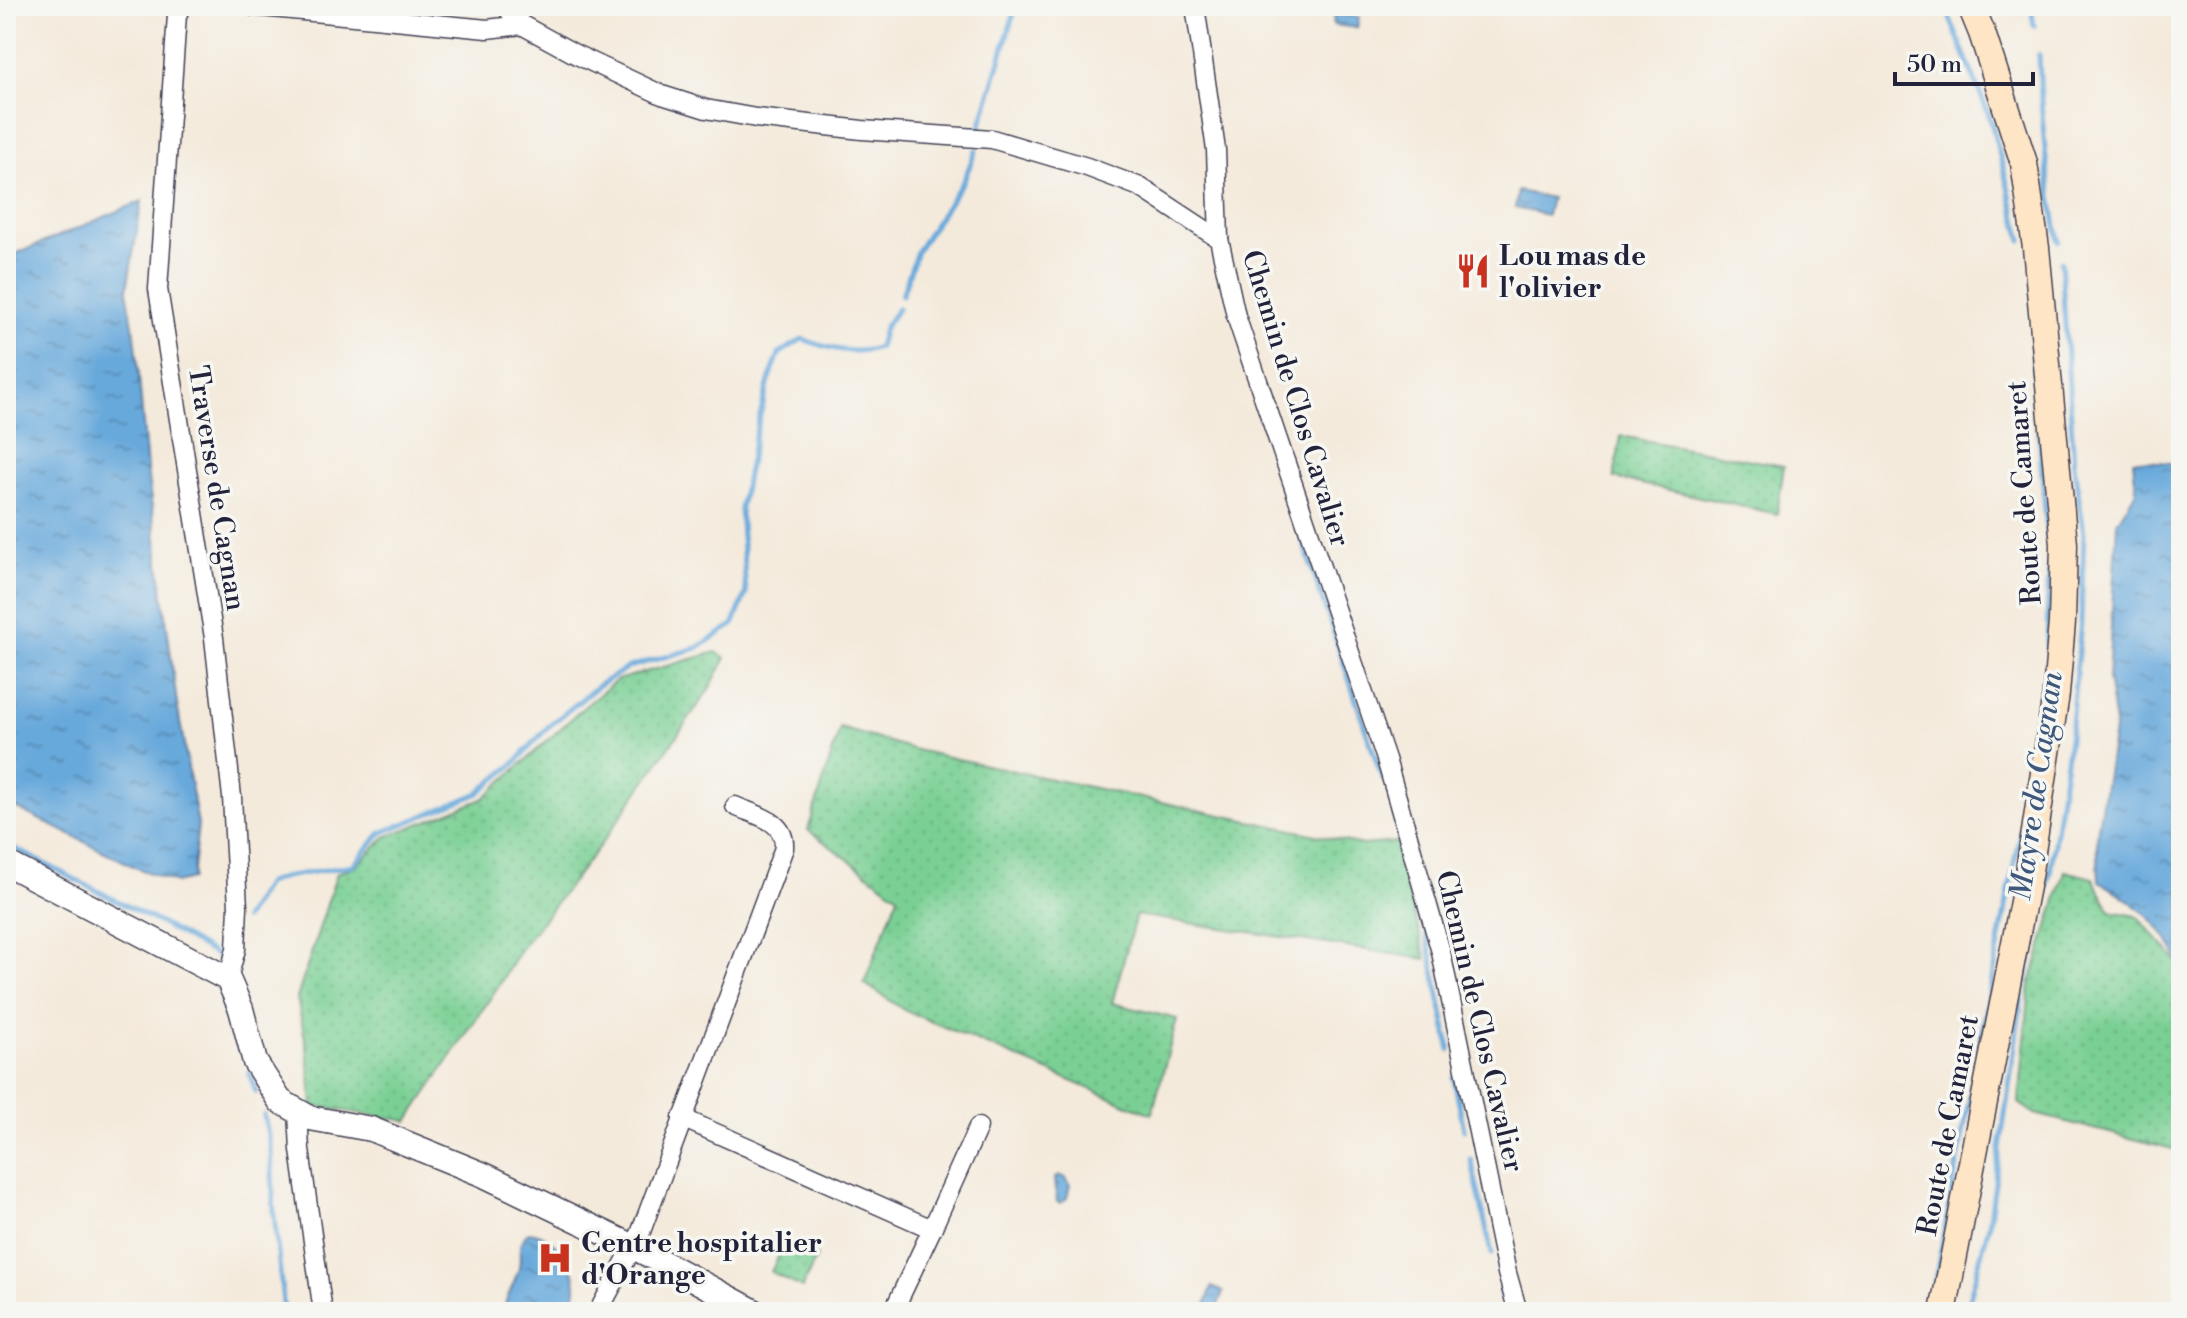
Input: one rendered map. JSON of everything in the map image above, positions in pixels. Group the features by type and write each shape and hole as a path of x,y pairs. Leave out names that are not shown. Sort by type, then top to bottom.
{"main road":[{"name":"Route de Camaret","path":"1943,1312 2045,782 2056,694 2064,544 2024,163 1971,6"}],"street":[{"name":"Traverse de Cagnan","path":"182,6 177,15 158,289 214,638 232,797 237,921 236,940 223,977"},
{"path":"251,6 487,29 522,25"},
{"name":"Chemin de Clos Cavalier","path":"505,6 522,25 662,95 706,109 756,118 848,129 992,139 1087,167 1140,187 1219,239 1236,316 1386,759 1441,952 1507,1273 1518,1312"},
{"path":"1195,6 1216,150 1219,239"},
{"path":"598,1312 634,1247 784,848 785,836 779,826 735,806"},
{"path":"6,863 223,977 241,1009 255,1062 280,1101 298,1112 310,1118 371,1129 484,1175 634,1247 755,1312"},
{"path":"298,1112 300,1150 323,1312"},
{"path":"682,1118 932,1229"},
{"path":"893,1312 978,1127"}],"green space":[{"path":"1621,436 1784,466 1777,514 1614,478"},
{"path":"716,652 726,658 708,691 605,839 519,951 408,1121 313,1106 307,1048 297,998 337,873 356,866 385,837 483,799 617,680"},
{"path":"840,728 920,751 1363,845 1396,842 1426,959 1136,915 1112,1003 1177,1019 1152,1114 1121,1102 904,1010 864,983 898,896 808,830"},
{"path":"2065,871 2093,878 2110,911 2137,916 2177,961 2181,999 2181,1151 2035,1114 2019,1103 2030,985"},
{"path":"785,1242 817,1256 802,1288 771,1272"}],"water":[{"path":"1334,14 1359,17 1357,28 1333,25"},
{"path":"1518,191 1551,198 1547,215 1515,208"},
{"path":"142,201 127,290 136,343 147,469 177,704 198,825 192,879 176,883 137,868 6,803 6,258"},
{"path":"2133,460 2181,464 2181,967 2167,939 2149,917 2099,881 2097,834 2115,724 2108,678 2117,522 2136,491"},
{"path":"1055,1178 1066,1178 1070,1185 1067,1198 1061,1203 1057,1202"},
{"path":"529,1232 547,1238 568,1260 576,1292 565,1312 503,1312 519,1268 520,1244"},
{"path":"1212,1287 1223,1292 1215,1312 1203,1312"}],"waterway":[{"path":"979,131 1016,6"},
{"path":"1185,6 1190,37"},
{"path":"1945,6 1990,118 2022,240"},
{"name":"Mayre de Cagnan","path":"2031,6 2034,26"},
{"name":"Mayre de Cagnan","path":"2039,55 2045,149 2059,241"},
{"path":"902,295 917,251 964,180 976,150"},
{"name":"Mayre de Cagnan","path":"1966,1312 1989,1225 2023,990 2050,873 2071,725 2081,622 2084,533 2074,465 2061,261"},
{"path":"244,919 267,883 353,865 381,833 477,794 515,763 548,727 599,685 629,667 697,648 733,625 746,593 740,508 758,423 779,354 802,339 850,351 879,347 884,328 898,308"},
{"path":"2032,348 2047,535"},
{"path":"1276,461 1382,778"},
{"path":"2047,647 2049,564"},
{"path":"1929,1312 2030,780"},
{"path":"6,844 220,957"},
{"path":"1425,926 1450,1050"},
{"path":"220,957 230,941"},
{"path":"222,990 223,1007 241,1052"},
{"path":"249,1073 256,1092"},
{"path":"1454,1078 1464,1130"},
{"path":"264,1115 271,1149 284,1312"},
{"path":"1471,1159 1492,1254"},
{"path":"1500,1292 1506,1312"}],"place":[{"name":"Lou mas de l'olivier","path":"1473,271"},
{"name":"Centre hospitalier d'Orange","path":"555,1258"}]}
